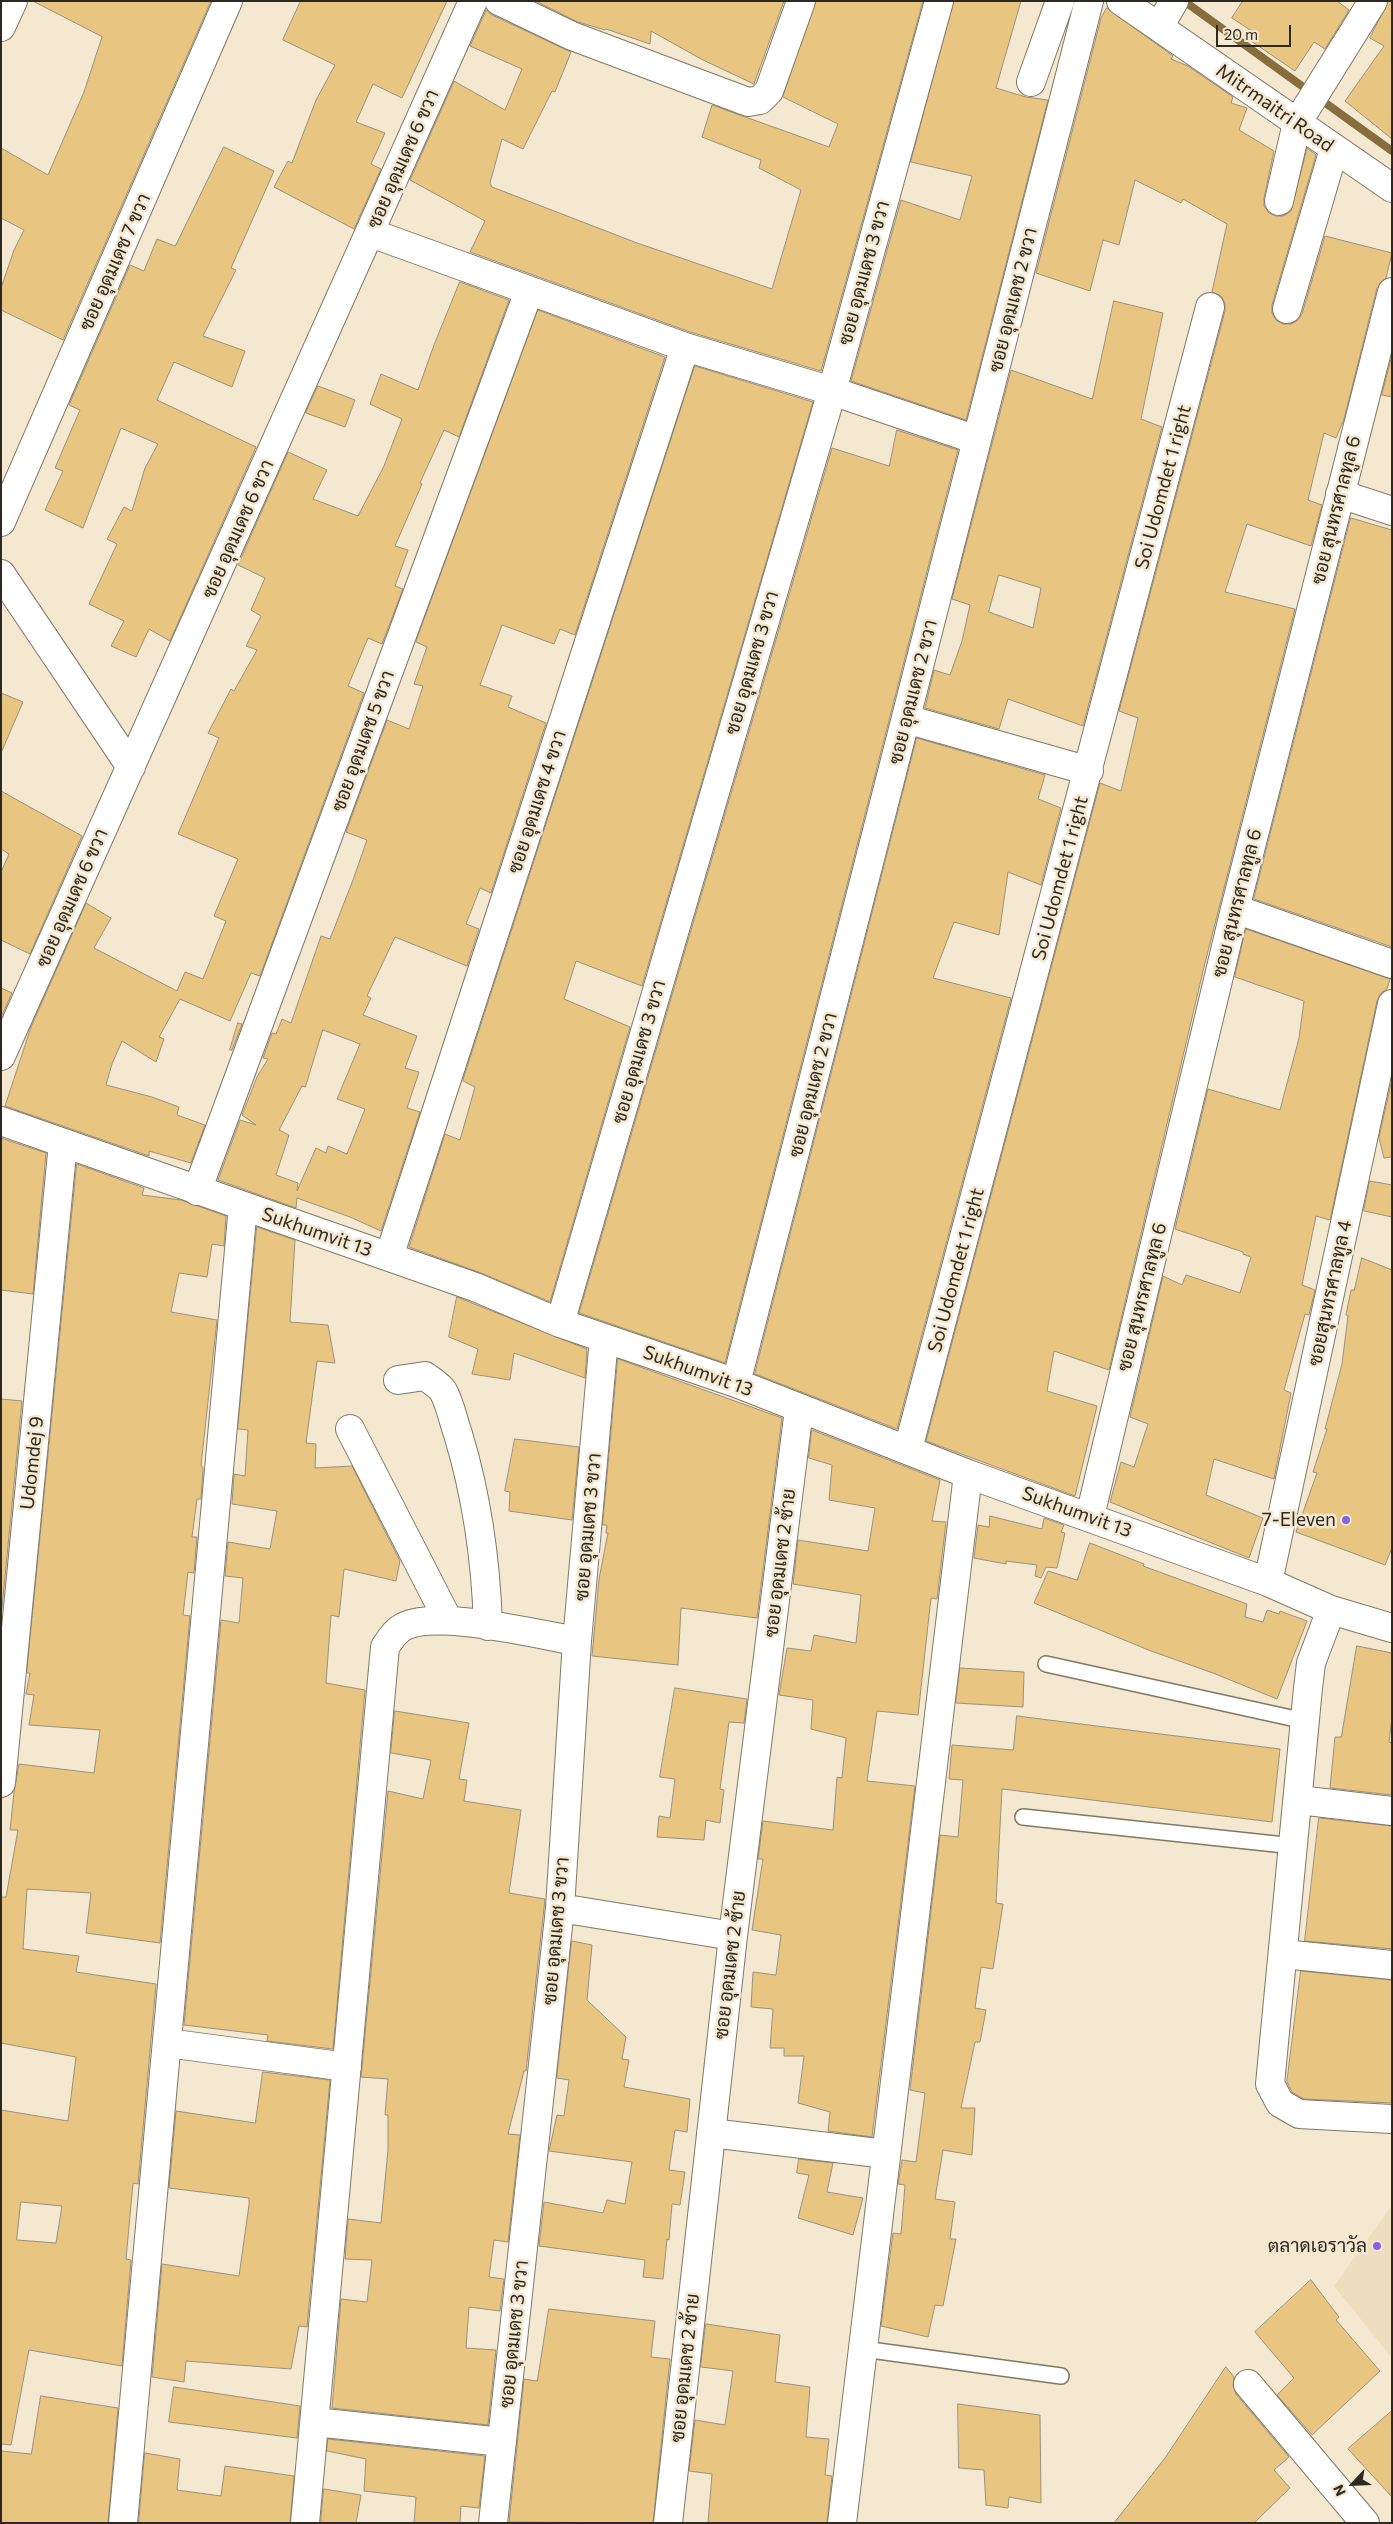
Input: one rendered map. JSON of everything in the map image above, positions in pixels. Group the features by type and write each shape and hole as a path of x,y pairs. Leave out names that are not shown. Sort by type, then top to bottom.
{"street":[{"path":"1,27 13,1"},
{"name":"ซอย อุดมเดช 7 ขวา","path":"4,508 228,1"},
{"name":"ซอย อุดมเดช 6 ขวา","path":"1,1056 371,233 472,1"},
{"path":"499,1 572,36 748,102 760,100 769,91 801,1"},
{"name":"ซอย อุดมเดช 3 ขวา","path":"560,1323 832,391 939,1"},
{"path":"1031,82 1060,1"},
{"name":"ซอย อุดมเดช 2 ขวา","path":"736,1383 1089,1"},
{"name":"Mitrmaitri Road","path":"1121,1 1392,188"},
{"path":"1159,27 1174,1"},
{"path":"1280,201 1297,123 1373,1"},
{"path":"1287,309 1334,149"},
{"path":"371,233 685,347 832,391 977,440"},
{"name":"ซอย อุดมเดช 5 ขวา","path":"197,1190 529,291"},
{"name":"ซอย สุนทรศาลทูล 6","path":"1090,1516 1235,909 1392,292"},
{"name":"Soi Udomdet 1 right","path":"908,1449 1089,771 1210,307"},
{"name":"ซอย อุดมเดช 4 ขวา","path":"389,1258 685,347"},
{"path":"1340,494 1392,511"},
{"path":"1,574 130,767"},
{"path":"906,719 1089,771"},
{"path":"1235,909 1392,964"},
{"name":"ซอยสุนทรศาลทูล 4","path":"1268,1582 1392,1004"},
{"name":"Sukhumvit 13","path":"1,1121 475,1287 560,1323 736,1383 968,1474 1090,1516 1268,1582 1331,1610 1392,1628"},
{"name":"Udomdej 9","path":"1,1783 63,1143"},
{"path":"123,2523 243,1206"},
{"name":"ซอย อุดมเดช 3 ขวา","path":"493,2523 560,1908 577,1641 604,1338"},
{"path":"398,1380 425,1376 442,1390 452,1416 466,1460 479,1525 486,1573 488,1626"},
{"name":"ซอย อุดมเดช 2 ซ้าย","path":"668,2523 733,1936 799,1409"},
{"path":"350,1429 448,1620"},
{"path":"842,2523 968,1474"},
{"path":"1331,1610 1312,1663 1270,2084 1280,2103 1299,2114 1392,2119"},
{"path":"304,2523 315,2422 385,1647 399,1629 413,1623 448,1620 577,1641"},
{"path":"1299,1800 1392,1811"},
{"path":"560,1908 733,1936"},
{"path":"1283,1954 1392,1966"},
{"path":"167,2043 347,2067"},
{"path":"711,2133 886,2154"},
{"path":"1248,2384 1365,2523"},
{"path":"315,2422 502,2442"}],"lane":[{"path":"1046,1664 1305,1721"},
{"path":"1023,1817 1294,1846"},
{"path":"863,2349 1061,2376"}],"shaded area":[{"name":"ตลาดเอราวัล","path":"1392,2205 1392,2358 1334,2286"}],"building":[{"path":"33,1 211,1 63,340 1,310 1,288 14,250 24,230 1,218 1,148 48,175 84,92 102,37"},
{"path":"301,1 447,1 402,98 373,84 356,122 385,133 371,164 381,169 354,229 274,187 288,161 292,163 316,100 335,65 283,40"},
{"path":"536,1 784,1 754,84 703,60 651,31 650,44 578,22"},
{"path":"816,1 923,1 821,371 690,332 470,252 485,221 410,180 454,81 505,110 522,69 470,46 486,10 492,15 571,52 555,92 552,91 523,149 502,139 490,183 492,187 637,243 772,289 801,190 759,168 761,160 702,137 712,105 829,147 838,124 783,97"},
{"path":"954,1 1021,1 996,88 1026,97 1048,100 966,420 851,381 901,200 960,220 972,176 911,162"},
{"path":"1243,1 1337,1 1349,10 1325,49 1314,42 1295,71 1248,39 1253,32 1232,18"},
{"path":"1389,1 1392,1 1392,139 1345,101 1384,46 1370,38"},
{"path":"1107,8 1173,56 1171,59 1188,66 1233,97 1231,103 1247,108 1239,130 1274,151 1264,198 1264,206 1269,213 1283,216 1291,211 1307,148 1316,155 1272,305 1272,313 1276,320 1283,324 1291,324 1297,321 1302,314 1325,236 1392,253 1386,278 1377,288 1344,419 1336,438 1324,433 1308,500 1322,505 1311,546 1247,524 1225,592 1295,609 1204,967 1109,1370 1054,1351 1047,1391 1097,1406 1075,1496 926,1441 1100,783 1121,791 1138,718 1119,711 1225,311 1225,303 1221,296 1212,292 1227,224 1183,199 1181,203 1135,180 1119,245 1103,240 1090,291 1036,273 1101,18"},
{"path":"224,147 274,171 231,268 236,270 203,336 245,351 232,387 174,362 157,400 256,447 170,641 149,629 136,657 111,646 124,621 89,604 117,544 107,539 124,507 132,511 145,468 158,444 121,428 83,528 45,510 63,471 55,468 80,410 69,405 130,265 144,271 157,239 175,246"},
{"path":"460,282 509,300 459,437 444,430 395,546 408,550 395,586 403,589 382,644 368,638 348,686 364,693 260,976 251,973 230,1021 180,999 159,1037 164,1039 156,1062 122,1041 112,1064 106,1085 152,1097 179,1107 177,1115 205,1125 191,1163 149,1151 149,1156 5,1106 31,1027 86,903 111,918 94,948 177,991 185,972 203,979 226,921 214,916 238,859 178,834 219,738 208,733 231,689 234,691 257,650 246,646 261,616 251,610 265,578 238,565 288,452 327,470 313,499 358,516 384,466 402,419 370,404 381,374 418,390"},
{"path":"1114,301 1163,313 1141,419 1162,427 1083,726 1008,699 999,729 925,708 934,670 950,675 962,641 970,605 952,599 1011,370 1092,399","holes":["999,575 1041,588 1033,628 989,612"]},
{"path":"538,310 665,357 575,635 560,629 554,644 502,625 480,685 512,696 508,707 546,723 491,893 480,888 466,924 479,929 467,966 395,937 367,996 371,998 363,1015 417,1036 405,1068 419,1072 407,1108 420,1112 381,1231 350,1217 297,1198 296,1208 218,1180 240,1120 256,1125 242,1115 257,1077 268,1059 263,1058 272,1033 276,1034 282,1019 291,1023 321,936 330,939 353,880 367,840 346,832 387,720 409,729 423,686 414,684 427,647 416,642","holes":["323,1030 360,1044 337,1099 365,1109 347,1154 328,1146 326,1153 316,1148 297,1191 298,1183 276,1175 289,1135 279,1130 302,1086 305,1087"]},
{"path":"1392,356 1392,397 1382,395"},
{"path":"695,366 813,402 642,986 576,961 564,999 630,1027 550,1302 481,1273 409,1247 445,1134 460,1140 475,1087 463,1081"},
{"path":"318,386 355,400 345,427 306,413"},
{"path":"897,430 958,450 725,1363 579,1313 832,448 889,466"},
{"path":"1351,518 1392,530 1392,947 1254,899"},
{"path":"1,693 23,702 1,753"},
{"path":"917,738 1045,775 1038,799 1061,808 1041,885 1008,872 999,935 954,922 933,978 1011,998 897,1429 755,1374"},
{"path":"1,791 82,836 30,954 1,940 1,872 9,854 1,849"},
{"path":"1246,929 1390,979 1387,989 1381,993 1377,1001 1330,1220 1316,1216 1302,1285 1315,1290 1309,1315 1305,1314 1284,1390 1291,1393 1274,1479 1214,1459 1206,1495 1263,1518 1249,1558 1110,1502 1121,1462 1134,1467 1148,1424 1130,1417 1163,1276 1182,1285 1186,1275 1240,1293 1251,1257 1243,1254 1243,1252 1175,1229 1208,1089 1280,1110 1299,1038 1304,1001 1235,977"},
{"path":"1,988 12,993 2,1015 1,1015"},
{"path":"238,1023 242,1024 232,1050 230,1050"},
{"path":"1392,1080 1392,1157 1384,1158 1379,1138"},
{"path":"1,1138 46,1153 33,1294 1,1290"},
{"path":"77,1164 144,1188 142,1195 181,1200 226,1216 224,1246 212,1244 207,1277 179,1273 171,1312 217,1320 201,1465 203,1468 201,1499 197,1499 192,1537 197,1537 194,1573 188,1572 183,1615 190,1616 160,1943 86,1933 91,1893 27,1889 23,1949 79,1956 76,1972 156,1984 138,2184 133,2183 126,2259 131,2260 122,2366 29,2350 11,2445 1,2444 1,2110 68,2121 76,2057 1,2043 1,1897 6,1897 18,1830 10,1830 14,1792 19,1764 94,1773 100,1730 29,1725 34,1695 26,1694 30,1673 27,1673","holes":["21,2202 62,2206 56,2243 17,2240"]},
{"path":"1370,1181 1392,1185 1392,1217 1364,1211"},
{"path":"257,1227 295,1240 290,1322 328,1325 335,1363 317,1361 306,1443 316,1444 315,1468 352,1466 400,1561 396,1581 344,1569 339,1617 331,1615 326,1683 365,1690 333,2049 267,2041 268,2035 184,2025 221,1620 239,1623 243,1578 225,1576 228,1542 270,1549 277,1511 232,1504 234,1474 245,1476 248,1430 238,1429"},
{"path":"1362,1258 1392,1270 1392,1548 1385,1565 1296,1532 1317,1473 1313,1472 1327,1429 1325,1429 1342,1364 1348,1316 1346,1315 1351,1290 1354,1290"},
{"path":"457,1297 587,1349 585,1378 514,1353 510,1380 472,1374 478,1349 449,1337"},
{"path":"618,1359 782,1418 757,1618 681,1608 678,1665 592,1656 599,1579 608,1533 606,1533 607,1525 603,1525"},
{"path":"1,1399 22,1401 1,1618"},
{"path":"812,1430 940,1480 932,1521 946,1522 937,1599 931,1598 918,1715 877,1711 867,1781 915,1786 872,2137 828,2131 830,2112 798,2103 804,2056 784,2056 784,2048 770,2048 773,2009 751,2007 753,1972 776,1975 781,1935 752,1930 763,1859 758,1859 763,1821 833,1830 837,1777 842,1778 846,1738 811,1729 813,1700 779,1695 787,1648 811,1651 814,1635 856,1643 861,1595 793,1584 798,1540 868,1551 875,1508 829,1500 832,1465 809,1458"},
{"path":"515,1439 579,1447 572,1520 509,1511 510,1492 505,1491"},
{"path":"990,1516 1042,1529 1044,1518 1064,1525 1061,1532 1065,1533 1057,1568 1046,1567 1041,1578 1035,1576 1037,1565 1006,1561 1006,1564 974,1558 978,1525 989,1527"},
{"path":"1090,1543 1144,1564 1143,1566 1247,1604 1245,1617 1263,1622 1267,1610 1279,1614 1280,1611 1307,1621 1277,1699 1213,1673 1151,1651 1034,1603 1048,1571 1077,1580"},
{"path":"1357,1646 1392,1653 1392,1718 1389,1742 1392,1743 1392,1795 1330,1788 1335,1737 1341,1737"},
{"path":"960,1668 1024,1672 1023,1707 956,1703"},
{"path":"675,1688 747,1699 744,1723 729,1722 720,1789 724,1790 720,1823 706,1820 704,1840 657,1837 659,1816 670,1818 675,1779 660,1777"},
{"path":"395,1711 469,1723 459,1779 467,1780 464,1801 521,1810 509,1893 545,1899 526,2071 524,2071 508,2134 520,2135 508,2242 494,2240 489,2277 504,2279 500,2311 469,2307 466,2348 496,2350 488,2425 332,2408 341,2299 367,2302 372,2260 345,2259 348,2219 381,2223 388,2150 388,2115 385,2115 388,2079 361,2077 388,1791 423,1799 431,1760 391,1753"},
{"path":"1017,1716 1280,1749 1272,1822 1002,1789 996,1903 1003,1904 993,1969 981,1967 975,2008 986,2010 980,2042 975,2042 961,2108 975,2108 972,2155 943,2150 935,2199 955,2202 950,2239 956,2239 943,2306 935,2305 928,2337 881,2326 893,2233 901,2234 905,2185 898,2184 902,2160 916,2162 925,2093 910,2090 940,1835 958,1837 963,1780 949,1779 952,1745 1013,1750"},
{"path":"1319,1818 1392,1826 1392,1949 1305,1941"},
{"path":"572,1941 592,1945 587,2000 626,2037 622,2059 629,2060 624,2087 690,2099 687,2132 675,2130 669,2170 685,2172 680,2205 672,2204 663,2279 643,2277 645,2260 539,2246 544,2202 603,2213 607,2200 625,2204 632,2162 549,2151 557,2115 564,2116 569,2080 557,2078"},
{"path":"1301,1971 1392,1980 1392,2103 1304,2099 1292,2092 1287,2082"},
{"path":"263,2072 330,2080 307,2327 299,2326 291,2369 186,2361 184,2382 152,2377 162,2264 239,2276 249,2205 249,2198 169,2188 176,2111 255,2123"},
{"path":"799,2159 833,2163 827,2192 863,2198 853,2235 798,2218 809,2175 797,2173"},
{"path":"1311,2280 1339,2317 1336,2320 1380,2371 1312,2435 1277,2395 1294,2378 1255,2332"},
{"path":"549,2309 655,2321 651,2357 670,2359 653,2523 509,2522 524,2379 537,2381"},
{"path":"706,2324 780,2335 775,2382 810,2387 806,2437 829,2439 825,2475 832,2476 827,2523 708,2523 712,2474 689,2471 695,2420 725,2425 733,2371 701,2367"},
{"path":"1226,2367 1234,2377 1233,2386 1236,2394 1289,2457 1274,2470 1290,2488 1254,2523 1114,2523 1165,2458"},
{"path":"174,2387 300,2406 297,2438 169,2422"},
{"path":"41,2396 118,2408 108,2523 1,2523 1,2451 31,2454"},
{"path":"958,2404 1040,2415 1041,2503 1009,2497 1008,2508 986,2505 984,2470 959,2468"},
{"path":"1392,2411 1392,2497 1348,2449"},
{"path":"328,2439 485,2456 479,2508 461,2506 460,2523 414,2523 416,2497 364,2491 366,2459 327,2451"},
{"path":"145,2453 180,2459 177,2490 221,2496 225,2466 294,2476 290,2523 139,2523"},
{"path":"324,2489 361,2495 356,2523 321,2523"}],"waterway":[{"path":"1184,1 1392,151"}],"place":[{"name":"7-Eleven","path":"1346,1520"},
{"name":"ตลาดเอราวัล","path":"1377,2246"}]}
